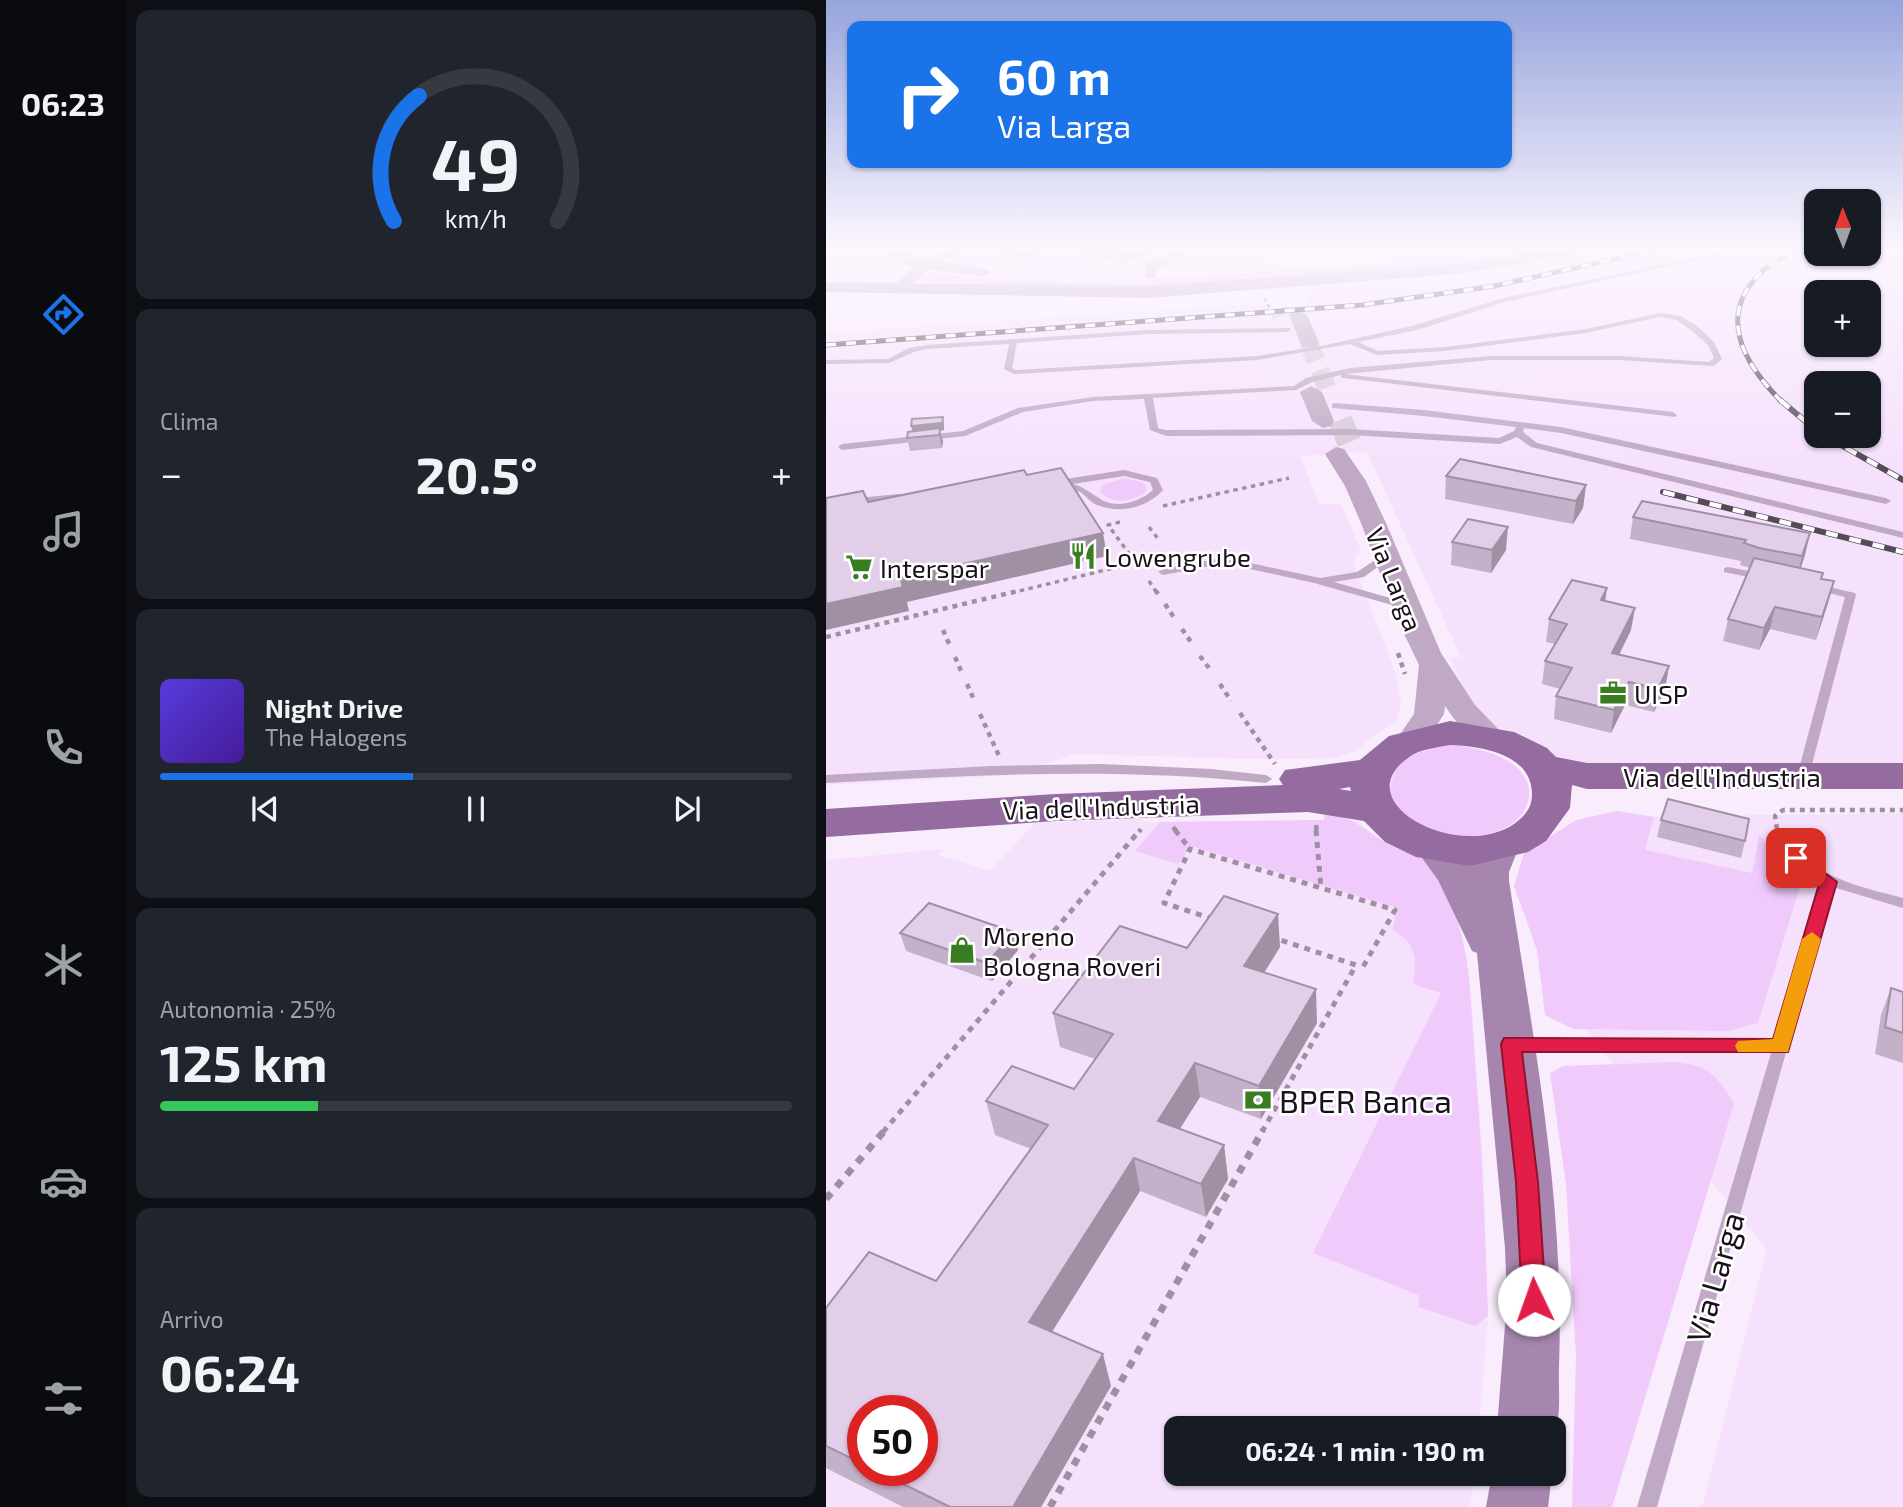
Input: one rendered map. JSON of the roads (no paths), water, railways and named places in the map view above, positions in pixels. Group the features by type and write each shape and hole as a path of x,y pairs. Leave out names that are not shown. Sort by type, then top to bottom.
{"main road":[{"path":"1450,733 1489,736 1525,752 1542,767 1552,788 1549,809 1531,832 1499,847 1456,851 1434,848 1397,833 1374,790 1395,747 1412,740 1450,733"},
{"name":"Via dell'Industria","path":"1542,767 1587,776 1903,776"},
{"name":"Via dell'Industria","path":"826,800 1270,772 1336,778 1374,790"},
{"name":"Via dell'Industria","path":"826,823 1006,810 1228,801 1340,801 1374,790"},
{"name":"Via dell'Industria","path":"1549,809 1574,802 1609,799 1903,798"},
{"path":"1499,847 1489,872 1527,1182 1534,1300 1528,1416"},
{"path":"1434,848 1456,874 1502,974"},
{"path":"1517,1507 1520,1486"}],"street":[{"name":"Via Larga","path":"1345,454 1407,606 1429,714 1412,740"},
{"name":"Via Larga","path":"1420,674 1489,736"}],"lane":[{"path":"826,362 889,361 912,350 928,347 1177,331 1270,319"},
{"path":"1013,342 1008,369 1024,373 1257,358 1353,343 1436,319"},
{"path":"1353,343 1367,351 1444,349 1555,332 1586,331 1644,319"},
{"path":"1328,401 1367,368 1491,358 1619,358 1711,365 1718,359 1711,344 1680,319"},
{"path":"1367,351 1367,368 1376,380"},
{"path":"842,447 952,435 985,426 1021,410 1093,399 1296,388 1309,380 1328,401 1520,429 1561,430 1886,501"},
{"path":"1328,401 1376,380 1673,415"},
{"path":"1148,396 1154,430 1166,433 1350,432 1500,441 1520,429"},
{"path":"1520,429 1534,445 1903,535"},
{"path":"1046,484 1136,474 1154,480 1158,490 1146,501 1111,506 1093,499 1083,490 1059,483"},
{"path":"826,504 908,497"},
{"path":"1316,580 1360,575 1386,556"},
{"path":"1163,572 1228,562 1316,580 1407,606"},
{"path":"1728,570 1783,581"},
{"path":"1797,584 1851,594 1803,776"},
{"path":"826,779 1034,768 1270,772"},
{"path":"1783,842 1796,858 1828,882 1903,903"},
{"name":"Via Larga","path":"1647,1507 1828,882"},
{"path":"1511,1044 1781,1047"}],"tunnel":[{"path":"1309,343 1328,391"},
{"path":"1340,420 1354,453"}],"railway":[{"path":"826,345 1170,319"},
{"path":"1738,319 1740,338 1746,355 1756,372 1781,400"},
{"path":"1781,400 1804,420"},
{"path":"1846,448 1903,480"},
{"path":"1663,492 1903,552"}],"place":[{"name":"Lowengrube","path":"1083,556"},
{"name":"Interspar","path":"859,567"},
{"name":"UISP","path":"1613,693"},
{"name":"Moreno Bologna Roveri","path":"962,950"},
{"name":"BPER Banca","path":"1258,1100"}]}
